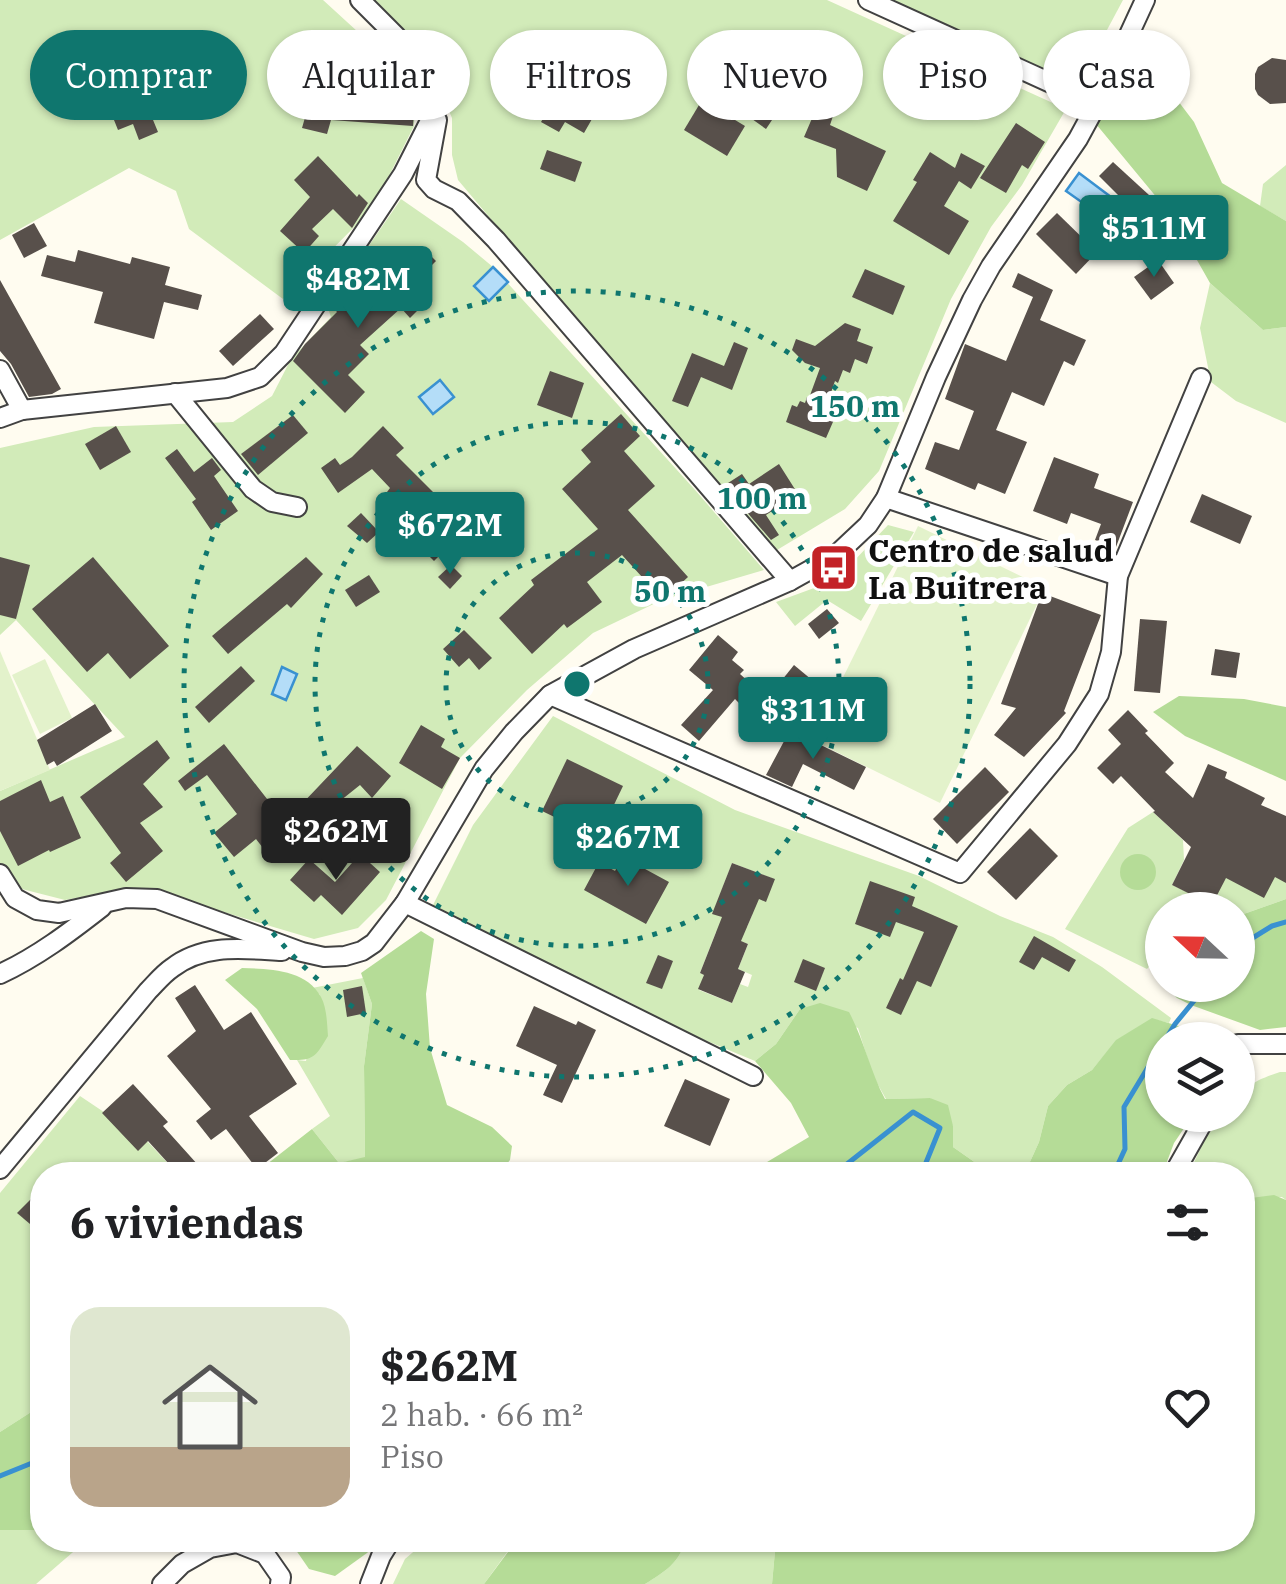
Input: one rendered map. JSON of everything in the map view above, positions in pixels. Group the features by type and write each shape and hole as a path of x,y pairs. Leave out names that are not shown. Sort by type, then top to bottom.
{"street":[{"path":"360,0 390,30"},
{"path":"868,0 897,6 1043,78"},
{"path":"1130,30 1144,0"},
{"path":"0,418 22,410 227,388 260,377 284,353 403,174 430,120"},
{"path":"436,120 426,180 434,189 458,201 496,240 790,581"},
{"path":"0,874 15,898 37,910 59,913 126,898 157,899 324,957 362,951 374,943 405,903 484,769 550,695 634,649 790,581 834,556 868,525 886,498 972,300 1088,120"},
{"path":"0,370 22,410"},
{"path":"550,695 960,873 1067,744 1099,694 1111,652 1118,576 1201,378"},
{"path":"175,392 253,489 272,502 297,507"},
{"path":"886,498 1118,576"},
{"path":"405,903 753,1076"},
{"path":"0,974 36,954 106,904"},
{"path":"0,1169 172,967 198,953 230,948 302,952"},
{"path":"1255,1044 1286,1044"},
{"path":"1180,1162 1197,1132"},
{"path":"162,1584 182,1564 203,1552"},
{"path":"259,1552 280,1576 280,1584"},
{"path":"370,1584 384,1552"}],"green space":[{"path":"0,0 323,0 356,30 267,30 267,120 414,120 373,208 283,299 189,229 176,191 129,168 0,240"},
{"path":"370,0 827,0 893,30 883,30 883,120 1023,120 1023,89 1043,99 1043,120 1060,120 1022,185 991,227 951,299 879,471 845,509 772,553 458,180 452,155 452,120 470,120 470,30 395,30"},
{"path":"888,0 1123,0 1107,30 1043,30 1043,73 1023,63 1023,30 952,30"},
{"path":"1190,117 1222,183 1286,221 1286,327 1263,330 1210,283 1172,216 1096,124 1100,120 1190,120"},
{"path":"1286,165 1286,221 1260,206 1263,184"},
{"path":"401,199 493,267 764,570 662,600 593,633 527,690 460,758 386,900 358,928 314,939 149,890 65,900 14,887 0,866 0,791 125,737 16,620 0,635 0,448 94,427 233,422 272,396 291,359 331,317 324,297 350,273"},
{"path":"1210,283 1263,330 1286,327 1286,423 1236,401 1211,382 1200,328"},
{"path":"888,525 914,532 861,621 827,600 795,626 776,602 825,584 852,563"},
{"path":"918,526 1045,588 940,803 812,740"},
{"path":"0,651 50,770 0,791"},
{"path":"45,659 72,718 40,734 12,675"},
{"path":"1179,696 1244,699 1286,707 1286,781 1185,736 1153,712"},
{"path":"553,716 735,810 919,876 1053,937 1171,1018 1169,1022 1152,1019 1117,1040 1092,1070 1067,1085 1048,1106 1030,1162 974,1162 953,1147 953,1126 930,1098 886,1099 873,1076 858,1028 800,1009 776,1044 755,1061 678,1029 432,907 473,825","holes":["732,863 774,879 740,910 752,915 747,927 713,913","716,932 748,944 738,969 752,975 748,987 740,984 732,1003 699,990 704,975 700,973"]},
{"path":"1153,812 1183,840 1184,860 1172,885 1187,892 1145,892 1145,968 1065,929 1128,828"},
{"path":"1245,839 1286,883 1286,899 1255,910 1255,892 1218,892"},
{"path":"1138,854 1151,859 1156,872 1151,885 1138,890 1125,885 1120,872 1125,859"},
{"path":"1286,899 1286,1027 1260,1030 1255,1028 1255,1022 1238,1022 1185,1002 1255,1002 1255,910"},
{"path":"421,931 434,939 426,994 430,1048 447,1105 492,1127 512,1146 508,1162 343,1162 365,1157 364,1066 372,1004 361,973"},
{"path":"242,968 286,972 314,988 324,1006 328,1036 314,1056 290,1060 257,1009 225,980"},
{"path":"363,978 372,1004 364,1066 365,1158 338,1162 312,1129 330,1116 297,1060 306,1061 320,995 312,988"},
{"path":"820,1003 849,1012 885,1099 930,1098 948,1105 953,1147 974,1162 767,1162 809,1137 791,1103 755,1061 776,1044 800,1009"},
{"path":"1145,1022 1145,1132 1181,1132 1167,1162 1030,1162 1048,1106 1067,1085 1092,1070 1116,1040"},
{"path":"1286,1072 1286,1200 1255,1198 1255,1162 1194,1162 1210,1132 1255,1132 1255,1083"},
{"path":"80,1096 147,1141 167,1162 30,1162 30,1413 0,1432 0,1193"},
{"path":"312,1129 338,1162 270,1162"},
{"path":"1274,1195 1286,1200 1286,1584 772,1584 775,1552 1255,1552 1255,1197"},
{"path":"30,1413 30,1530 0,1530 0,1432"},
{"path":"30,1529 30,1552 73,1552 36,1584 0,1584 0,1530"},
{"path":"297,1552 368,1552 335,1576 309,1569"},
{"path":"413,1552 507,1552 484,1584 393,1584 405,1559"},
{"path":"508,1552 681,1552 665,1571 645,1584 484,1584"},
{"path":"681,1552 775,1552 772,1584 645,1584"}],"water":[{"path":"1079,173 1119,203 1107,220 1066,191"},
{"path":"493,267 508,282 489,301 474,286"},
{"path":"440,380 454,397 433,414 419,397"},
{"path":"282,667 297,674 286,700 272,694"}],"building":[{"path":"1272,58 1286,60 1286,103 1270,104 1255,89 1258,67"},
{"path":"114,120 153,120 158,132 139,140 133,124 118,130"},
{"path":"304,120 331,120 327,134 302,128"},
{"path":"331,120 413,120 413,126"},
{"path":"591,120 584,133 565,122 559,132 541,122"},
{"path":"690,120 735,120 745,126 727,156 684,130"},
{"path":"753,120 772,120 766,129"},
{"path":"811,120 832,120 830,125 886,151 867,191 837,177 836,149 804,137"},
{"path":"1016,123 1045,142 1028,169 1022,165 1006,193 980,178"},
{"path":"547,150 582,162 575,182 540,169"},
{"path":"930,152 955,168 961,153 985,166 971,189 959,181 944,206 969,221 949,255 893,221"},
{"path":"318,156 357,197 359,194 368,203 352,228 333,209 312,229 319,236 304,253 280,231 310,197 294,180"},
{"path":"1113,162 1149,195 1134,211 1099,176"},
{"path":"1057,213 1097,252 1076,274 1036,234"},
{"path":"34,223 47,246 24,258 12,235"},
{"path":"78,250 130,264 132,257 170,267 165,285 202,295 198,310 164,302 154,339 94,323 103,292 41,276 47,255 75,262"},
{"path":"425,250 436,261 415,282 430,298 410,318 401,308 360,345 369,354 348,375 365,392 345,413 293,361 337,312 331,305 351,274 374,300"},
{"path":"1158,260 1174,283 1151,300 1134,277"},
{"path":"865,269 905,286 893,315 852,297"},
{"path":"1018,273 1053,290 1040,320 1086,340 1074,366 1064,361 1044,406 1012,392 996,430 1027,442 1005,494 978,483 975,490 925,469 935,442 959,450 974,411 945,399 965,344 1006,361 1033,297 1012,287"},
{"path":"0,280 61,389 52,394 29,397 0,351"},
{"path":"260,314 274,329 233,366 219,351"},
{"path":"845,323 861,329 857,341 873,347 867,364 855,359 850,373 843,370 838,383 835,381 825,410 836,415 826,438 786,422 792,405 797,407 809,398 820,368 805,363 792,350 796,339 815,346"},
{"path":"734,342 748,348 732,390 701,377 688,407 672,401 692,353 724,366"},
{"path":"550,371 584,383 572,418 537,405"},
{"path":"621,414 640,436 624,451 655,486 628,510 688,577 663,600 622,555 587,582 602,602 567,628 564,624 532,654 499,618 534,585 531,580 598,529 562,489 591,462 581,450"},
{"path":"293,415 308,433 258,475 241,454"},
{"path":"116,426 131,452 100,470 85,444"},
{"path":"383,426 404,448 396,455 434,493 411,516 387,492 390,488 372,469 338,493 321,468 335,458 340,465 352,457"},
{"path":"177,449 194,472 212,458 221,470 214,476 238,511 211,530 192,502 196,499 165,458"},
{"path":"1054,457 1099,474 1094,488 1133,502 1116,547 1095,540 1101,524 1071,513 1067,524 1033,511"},
{"path":"779,464 798,494 766,515 779,535 771,540 728,483 742,474 749,484"},
{"path":"1202,494 1252,516 1240,544 1190,522"},
{"path":"361,513 379,532 367,543 347,526"},
{"path":"455,517 466,529 434,561 416,543 428,530 435,536"},
{"path":"0,557 30,565 16,619 0,615"},
{"path":"93,557 169,646 130,679 108,653 87,672 32,609"},
{"path":"306,557 323,574 291,608 287,604 228,654 212,636"},
{"path":"451,565 462,576 450,589 438,577"},
{"path":"369,575 380,592 356,607 345,590"},
{"path":"1042,593 1101,615 1066,713 1024,757 994,735 1016,708 1001,704"},
{"path":"827,609 839,623 819,639 808,624"},
{"path":"1140,619 1167,621 1160,693 1134,691"},
{"path":"464,630 492,658 479,670 469,658 459,667 443,649"},
{"path":"718,635 738,652 732,660 744,670 740,674 761,693 746,710 735,699 699,741 681,725 713,690 689,670"},
{"path":"1215,649 1240,653 1236,678 1211,675"},
{"path":"794,665 818,685 807,699 782,680"},
{"path":"241,666 255,681 209,723 195,707"},
{"path":"95,704 112,731 57,766 54,761 47,765 37,740"},
{"path":"1128,710 1174,763 1165,772 1193,798 1208,764 1227,772 1225,778 1265,798 1261,805 1286,816 1286,883 1275,877 1264,898 1226,878 1219,892 1186,892 1172,885 1191,847 1121,776 1113,784 1097,768 1121,744 1108,730"},
{"path":"421,725 445,739 441,747 460,758 442,789 399,763"},
{"path":"790,730 866,767 854,790 803,764 792,787 766,775"},
{"path":"157,740 170,758 143,784 163,807 140,823 163,851 126,882 110,863 121,853 80,797"},
{"path":"224,744 296,836 270,857 256,839 234,857 214,833 237,814 207,775 185,791 178,781"},
{"path":"357,746 391,776 372,798 360,785 315,821 299,807"},
{"path":"567,759 623,786 598,838 542,811"},
{"path":"985,767 1009,792 957,844 933,819"},
{"path":"41,780 50,802 63,796 81,838 18,866 0,831 0,801"},
{"path":"1030,828 1058,856 1016,900 987,872"},
{"path":"360,854 380,872 342,915 321,895 314,902 290,880 309,859 335,882"},
{"path":"623,857 669,882 646,924 584,890 599,862 615,871"},
{"path":"732,863 775,879 766,902 759,899 741,941 748,944 738,969 745,972 732,1003 698,989 704,975 700,973 722,917 712,914"},
{"path":"870,881 915,897 912,906 958,926 931,987 917,981 901,1015 886,1008 924,932 896,922 890,937 855,924"},
{"path":"1034,936 1076,960 1069,972 1042,957 1034,970 1019,962"},
{"path":"658,955 673,961 662,989 646,983"},
{"path":"803,959 825,968 816,991 794,982"},
{"path":"195,985 224,1030 251,1012 297,1084 249,1116 278,1153 266,1162 252,1162 226,1129 211,1140 196,1121 211,1109 167,1056 196,1031 175,998"},
{"path":"362,986 366,1013 347,1017 343,990"},
{"path":"534,1006 596,1030 562,1103 543,1095 557,1065 516,1046"},
{"path":"685,1079 730,1099 710,1146 664,1126"},
{"path":"133,1084 168,1122 163,1126 195,1162 167,1162 148,1141 138,1151 102,1113"},
{"path":"30,1200 30,1224 17,1213"}],"waterway":[{"path":"1255,936 1286,922"},
{"path":"1177,1022 1193,1002"},
{"path":"1119,1162 1125,1149 1124,1107 1145,1072"},
{"path":"850,1162 913,1112 940,1128 926,1162"},
{"path":"0,1476 30,1464"}],"place":[{"name":"Centro de salud La Buitrera","path":"833,568"}]}
